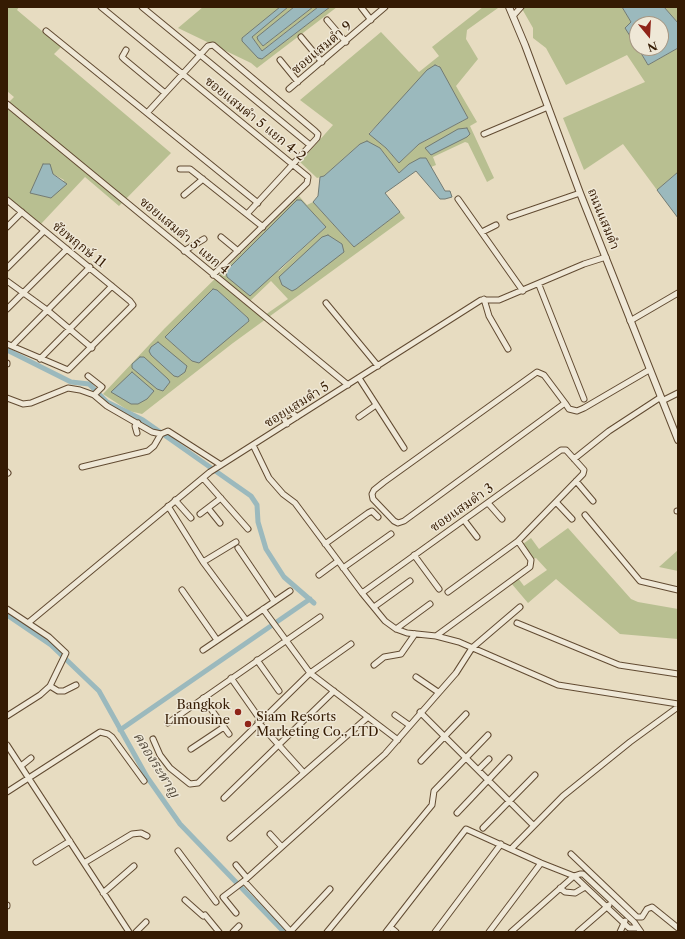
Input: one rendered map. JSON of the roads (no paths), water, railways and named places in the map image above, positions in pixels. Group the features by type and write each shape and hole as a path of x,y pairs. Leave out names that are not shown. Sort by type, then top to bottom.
{"street":[{"name":"ซอยแสมดำ 5 แยก 4-2","path":"101,7 306,175 307,183 213,275"},
{"path":"142,7 310,145"},
{"path":"361,7 372,20"},
{"name":"ซอยแสมดำ 9","path":"289,89 372,20 385,7"},
{"name":"ถนนแสมดำ","path":"509,7 649,370 678,440"},
{"path":"513,16 521,7"},
{"path":"327,20 346,42"},
{"path":"46,31 258,203"},
{"path":"301,37 322,62"},
{"path":"147,113 208,46 214,46 316,131 318,136 247,214"},
{"path":"126,50 122,57 165,93"},
{"path":"280,60 298,82"},
{"name":"ซอยแสมดำ 5 แยก 4","path":"7,104 348,385"},
{"path":"484,134 548,107"},
{"path":"180,169 190,169 263,227"},
{"path":"184,195 203,179"},
{"path":"510,217 580,193"},
{"path":"458,199 523,291"},
{"name":"ชัยพฤกษ์ 11","path":"7,200 132,303 132,308 92,348"},
{"path":"7,226 22,212"},
{"path":"482,232 496,225"},
{"path":"7,268 44,231"},
{"path":"221,237 238,251"},
{"path":"184,251 204,239"},
{"path":"7,309 67,249"},
{"name":"ซอยแสมดำ 5","path":"28,623 210,472 474,304 484,299 499,300 539,285 584,264 606,257"},
{"path":"13,345 90,267"},
{"path":"7,281 47,310 92,348 71,369 64,370 13,345 7,344"},
{"path":"539,285 584,398"},
{"path":"40,359 112,286"},
{"path":"630,321 678,293"},
{"path":"484,299 489,316 508,349"},
{"path":"326,304 378,366"},
{"path":"565,403 404,521 398,523 394,521 373,499 372,494 374,490 384,482 537,372 544,375 565,403 569,409 577,410 584,408 649,370"},
{"path":"88,376 102,387 94,395"},
{"path":"359,378 404,448"},
{"path":"7,398 23,404 42,400 68,388 80,390 94,395 107,406 155,433 161,434 168,431 221,465"},
{"path":"448,592 518,541 576,481 584,472 574,459 609,431 662,399 678,393"},
{"path":"359,417 376,404"},
{"path":"286,424 282,415 284,412 291,412 297,417"},
{"path":"137,433 135,426 138,423"},
{"path":"82,467 148,451 154,446 161,434"},
{"path":"253,445 269,478 283,494 295,504 385,621 396,629 415,634 436,636 459,642 558,686 678,705"},
{"name":"ซอยแสมดำ 3","path":"362,593 561,450 566,450 574,459"},
{"path":"203,478 248,529"},
{"path":"576,481 593,501"},
{"path":"200,514 221,498"},
{"path":"175,500 191,518"},
{"path":"556,502 572,519"},
{"path":"488,503 502,519"},
{"path":"168,506 204,562 246,620"},
{"path":"208,508 220,523"},
{"path":"325,544 368,513 372,511 378,517"},
{"path":"585,515 640,581 678,590"},
{"path":"464,520 477,537"},
{"path":"343,568 391,534"},
{"path":"436,636 530,567 532,560 518,541"},
{"path":"204,562 236,542"},
{"path":"238,548 274,601"},
{"path":"414,555 439,589"},
{"path":"318,575 338,561"},
{"path":"374,607 410,580"},
{"path":"182,590 217,640"},
{"path":"203,650 290,591"},
{"path":"396,629 430,604"},
{"path":"236,913 223,897 242,882 386,754 420,712 456,673 472,648 520,607"},
{"path":"7,609 66,652 50,686 40,695 7,716"},
{"path":"263,609 310,673 398,740"},
{"path":"168,723 320,617"},
{"path":"517,622 619,665 678,674"},
{"path":"374,665 384,657 400,654 415,634"},
{"path":"153,739 156,749 166,763 190,784 193,784 204,777 258,722 310,673 351,644"},
{"path":"257,660 279,691"},
{"path":"416,677 438,692"},
{"path":"231,678 256,716"},
{"path":"50,686 58,691 64,691 76,685"},
{"path":"224,798 334,691"},
{"path":"203,698 229,734"},
{"path":"513,847 562,796 678,705"},
{"path":"420,712 533,825"},
{"path":"422,761 466,714"},
{"path":"395,715 409,725"},
{"path":"230,838 368,717"},
{"path":"258,722 304,773"},
{"path":"191,750 224,727"},
{"path":"7,792 95,734 104,732 112,737 144,781"},
{"path":"327,932 432,805 434,791 488,735"},
{"path":"7,745 102,893 129,932"},
{"path":"21,766 32,758"},
{"path":"478,770 489,758"},
{"path":"457,813 509,758"},
{"path":"483,828 535,775"},
{"path":"396,932 388,930 466,829 541,863 574,876 585,887 634,922 639,930"},
{"path":"84,863 132,834 141,833 147,836"},
{"path":"270,834 281,846"},
{"path":"36,862 70,841"},
{"path":"435,932 501,844"},
{"path":"178,851 216,902"},
{"path":"571,854 637,917 642,916 647,909 652,906 678,928"},
{"path":"489,932 541,863"},
{"path":"236,865 242,882 290,932 330,889"},
{"path":"102,893 134,866"},
{"path":"511,932 574,876 582,874 629,928 639,930"},
{"path":"560,888 565,892 575,893 585,887"},
{"path":"185,900 204,916 219,932"},
{"path":"578,932 609,904"},
{"path":"620,932 628,918"},
{"path":"136,932 146,922"},
{"path":"233,932 239,926"}],"water":[{"path":"280,7 288,7 252,37 262,51 318,7 330,7 262,59 258,58 242,41 242,38"},
{"path":"294,7 313,7 263,46 257,37"},
{"path":"622,7 664,7 678,23 678,48 669,53 669,16 629,16 629,19"},
{"path":"629,24 629,34 625,28"},
{"path":"643,56 664,56 648,65"},
{"path":"435,65 440,67 468,118 419,144 399,163 386,148 369,134 427,70"},
{"path":"467,128 470,134 467,137 431,155 425,148 458,129"},
{"path":"367,141 380,148 399,173 409,164 420,158 426,158 445,191 450,191 452,197 440,199 416,171 385,193 400,212 354,247 313,202 318,196 320,177 324,176 360,144"},
{"path":"43,164 50,164 53,174 67,184 51,198 30,193"},
{"path":"678,172 678,218 657,190"},
{"path":"297,200 301,200 326,227 250,296 227,277 226,271"},
{"path":"328,235 342,244 344,252 296,289 292,291 282,285 279,277 322,237"},
{"path":"213,289 217,290 248,318 249,321 199,363 192,361 165,337"},
{"path":"158,342 187,366 185,372 178,377 174,376 151,355 149,351 151,347"},
{"path":"140,357 144,357 168,379 170,382 163,391 157,389 132,368 132,364"},
{"path":"132,372 154,391 147,399 138,404 131,404 111,392"}],"waterway":[{"path":"7,350 71,382 89,384 107,402 143,420 251,496 257,505 258,522 266,549 284,577 314,603"},
{"path":"120,730 310,599"},
{"name":"คลองระหาญ","path":"7,615 51,645 99,691 147,777 180,824 284,932"}],"place":[{"name":"Bangkok Limousine","path":"238,712"},
{"name":"Siam Resorts Marketing Co., LTD","path":"248,724"}]}
